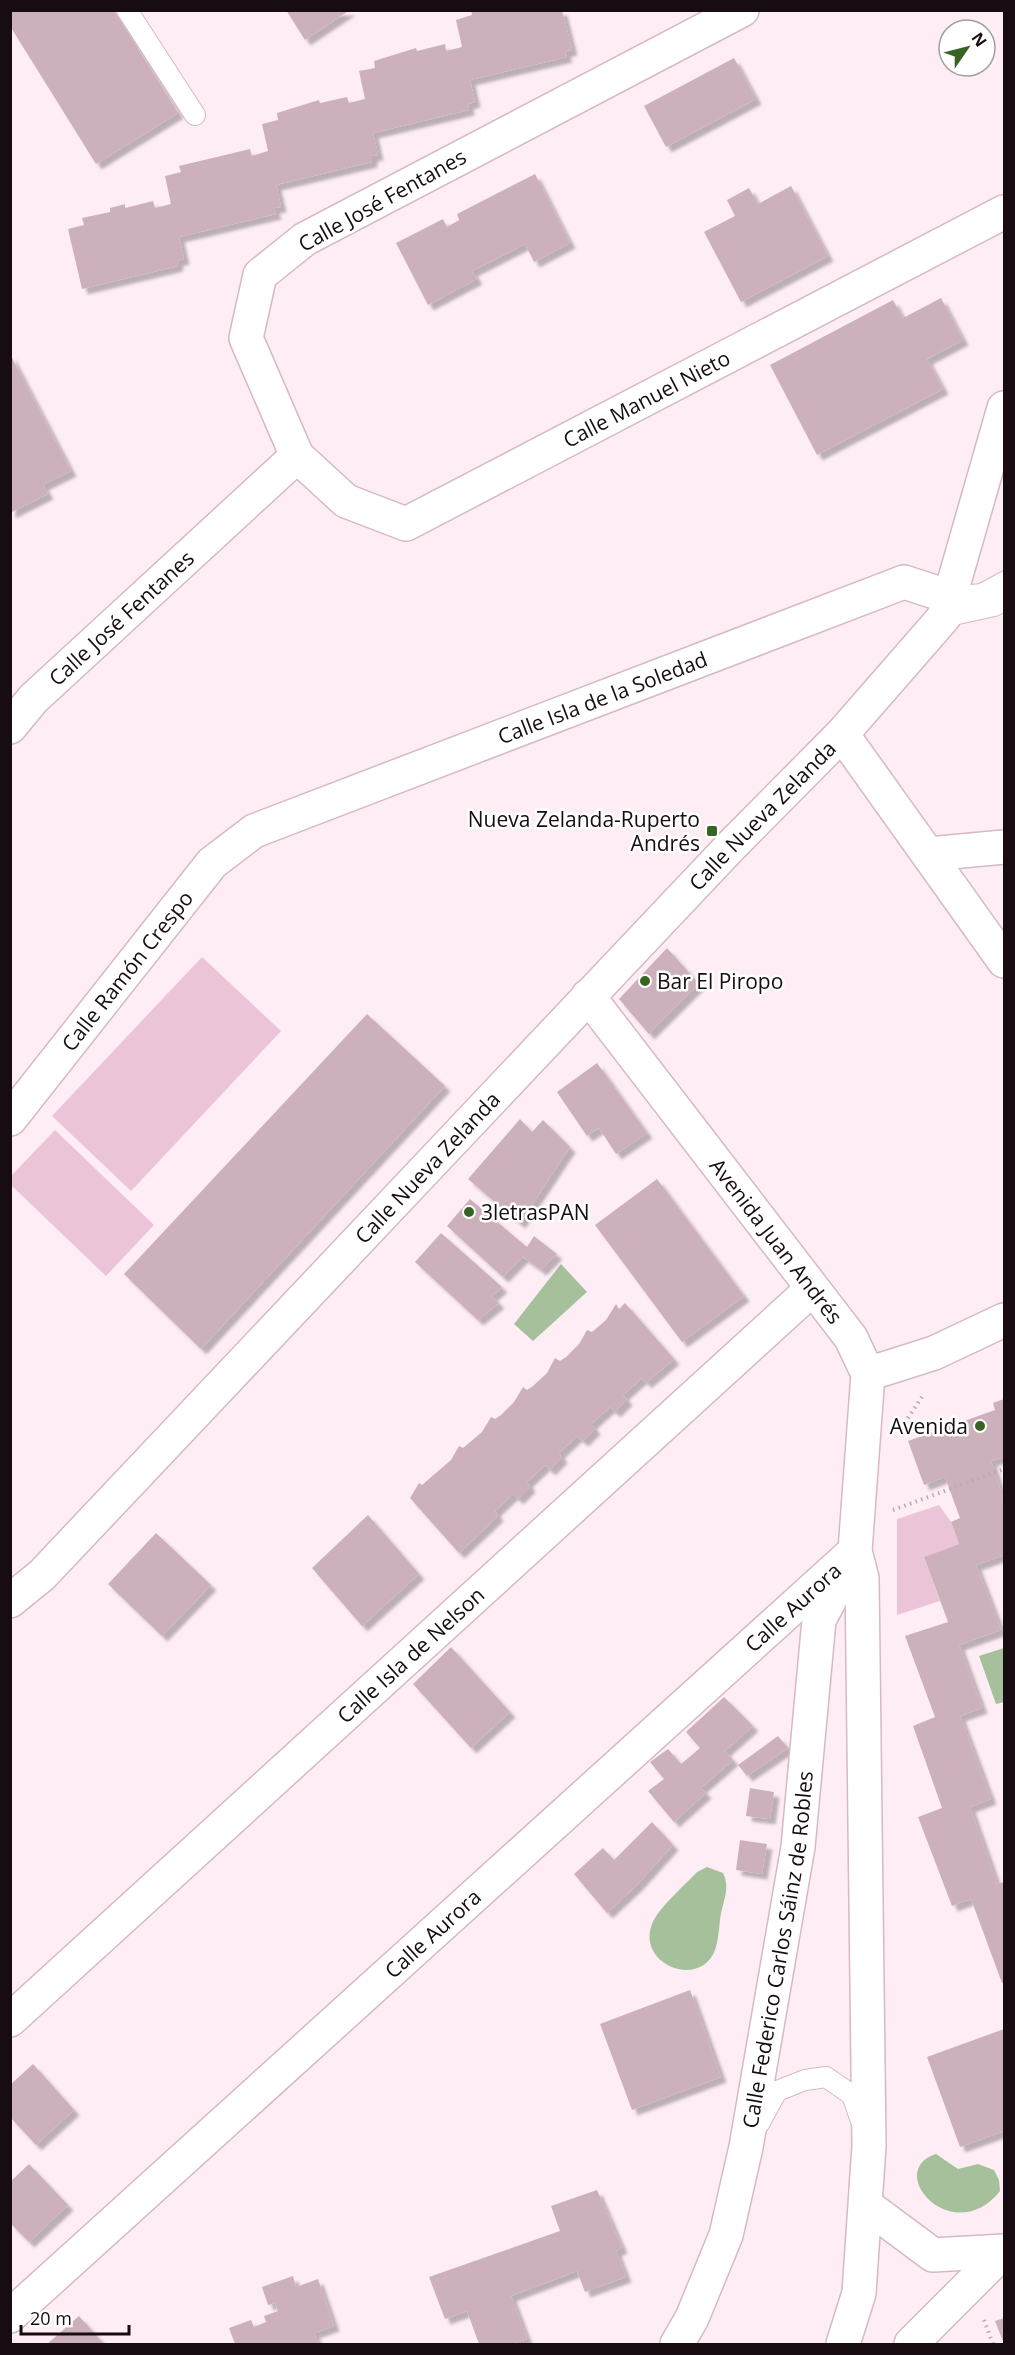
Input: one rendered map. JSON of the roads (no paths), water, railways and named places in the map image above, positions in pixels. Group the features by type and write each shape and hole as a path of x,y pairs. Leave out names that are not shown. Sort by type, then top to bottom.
{"street":[{"name":"Calle José Fentanes","path":"10,727 33,699 297,456 246,338 260,274 304,239 742,10"},
{"name":"Calle Manuel Nieto","path":"297,456 346,501 406,525 1005,212"},
{"path":"947,607 1005,408"},
{"name":"Calle Isla de la Soledad","path":"254,831 904,582 947,607"},
{"name":"Calle Nueva Zelanda","path":"10,1601 42,1575 588,996 842,734 947,607"},
{"path":"842,734 1005,961"},
{"name":"Calle Ramón Crespo","path":"10,1119 212,863 254,831"},
{"path":"929,854 1005,847"},
{"name":"Avenida Juan Andrés","path":"588,996 811,1290 851,1338 868,1374"},
{"name":"Calle Isla de Nelson","path":"10,2020 811,1290"},
{"path":"868,1374 934,1353 1005,1320"},
{"name":"Calle Federico Carlos Sáinz de Robles","path":"843,2344 859,2293 867,2206 869,2146 862,1578 855,1551 868,1374"},
{"name":"Calle Federico Carlos Sáinz de Robles","path":"678,2344 692,2318 726,2235 746,2147 798,1847 819,1620 855,1551"},
{"name":"Calle Aurora","path":"10,2316 855,1551"},
{"path":"867,2206 933,2255 1004,2251"},
{"path":"911,2344 1004,2251"}],"lane":[{"path":"127,10 195,115"},
{"path":"947,607 982,594 1005,582"},
{"path":"947,607 994,606 1005,601"},
{"path":"746,2147 777,2091 805,2080 826,2077 852,2096 869,2146"}],"place":[{"name":"Nueva Zelanda-Ruperto Andrés","path":"712,831"},
{"name":"Bar El Piropo","path":"645,981"},
{"name":"3letrasPAN","path":"469,1212"},
{"name":"Avenida","path":"980,1426"}]}
